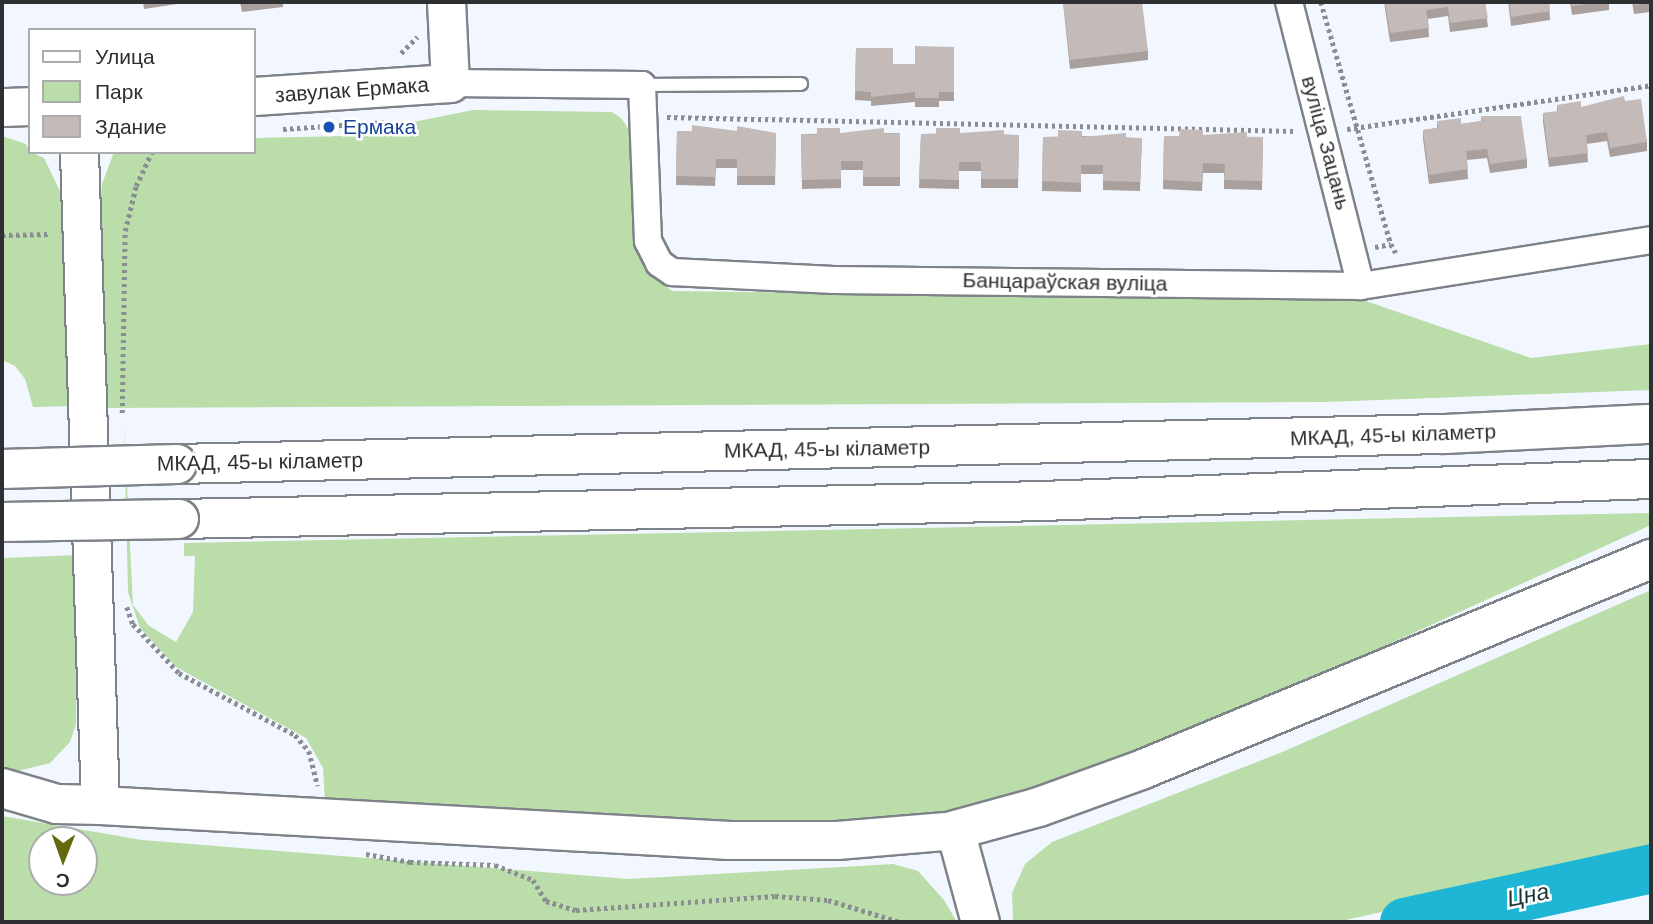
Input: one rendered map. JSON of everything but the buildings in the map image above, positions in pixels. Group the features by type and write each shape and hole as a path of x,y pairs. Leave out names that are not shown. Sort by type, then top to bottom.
{"highway":[{"name":"МКАД, 45-ы кіламетр","path":"2,469 1444,434 1651,425"},
{"path":"2,522 1042,501 1651,479"},
{"path":"955,830 1039,807 1140,770 1651,559"},
{"path":"2,788 57,804 100,806"}],"street":[{"path":"446,2 450,83 642,85"},
{"name":"вуліца Зацань","path":"1289,2 1314,133 1354,251 1361,286"},
{"name":"завулак Ермака","path":"256,96 450,83"},
{"name":"Банцараўская вуліца","path":"642,85 648,241 659,263 672,272 834,280 1361,286 1651,240"},
{"path":"2,107 28,106"},
{"path":"79,154 100,806 729,840 837,840 955,830 980,922"}],"lane":[{"path":"642,85 801,84"}],"path":[{"path":"1321,2 1391,244 1405,260"},
{"path":"396,57 421,32"},
{"path":"663,128 664,115 1314,133 1358,129 1651,85"},
{"path":"279,129 397,120"},
{"path":"122,419 125,232 136,186 151,154"},
{"path":"1354,251 1391,244"},
{"path":"125,600 133,624 178,673 295,735 309,751 319,793 315,819"},
{"path":"359,852 410,862 495,865 533,880 546,901 568,909 775,896 828,900 900,922"}],"green space":[{"path":"473,110 612,112 622,119 629,130 634,239 645,270 672,291 1366,301 1531,358 1651,344 1651,390 1325,402 103,408 99,220 102,184 113,154 256,154 256,138 344,136"},
{"path":"2,136 26,144 28,154 44,158 60,191 72,406 33,407 25,379 15,366 2,360"},
{"path":"124,424 133,605 149,626 176,642 193,612 195,556 184,556 184,543 1651,513 1651,525 1253,706 1035,794 943,816 828,827 325,802 323,768 306,738 176,667 140,628 128,592"},
{"path":"79,555 76,724 70,742 50,763 2,775 2,558"},
{"path":"1651,590 1651,851 1337,922 1013,922 1012,893 1025,864 1052,842 1280,753"},
{"path":"2,816 60,826 28,826 28,896 98,896 98,832 142,840 629,879 893,864 918,871 944,900 957,922 2,922"}],"waterway":[{"name":"Цна","path":"1404,922 1651,868"}],"place":[{"name":"Ермака","path":"329,127"}]}
